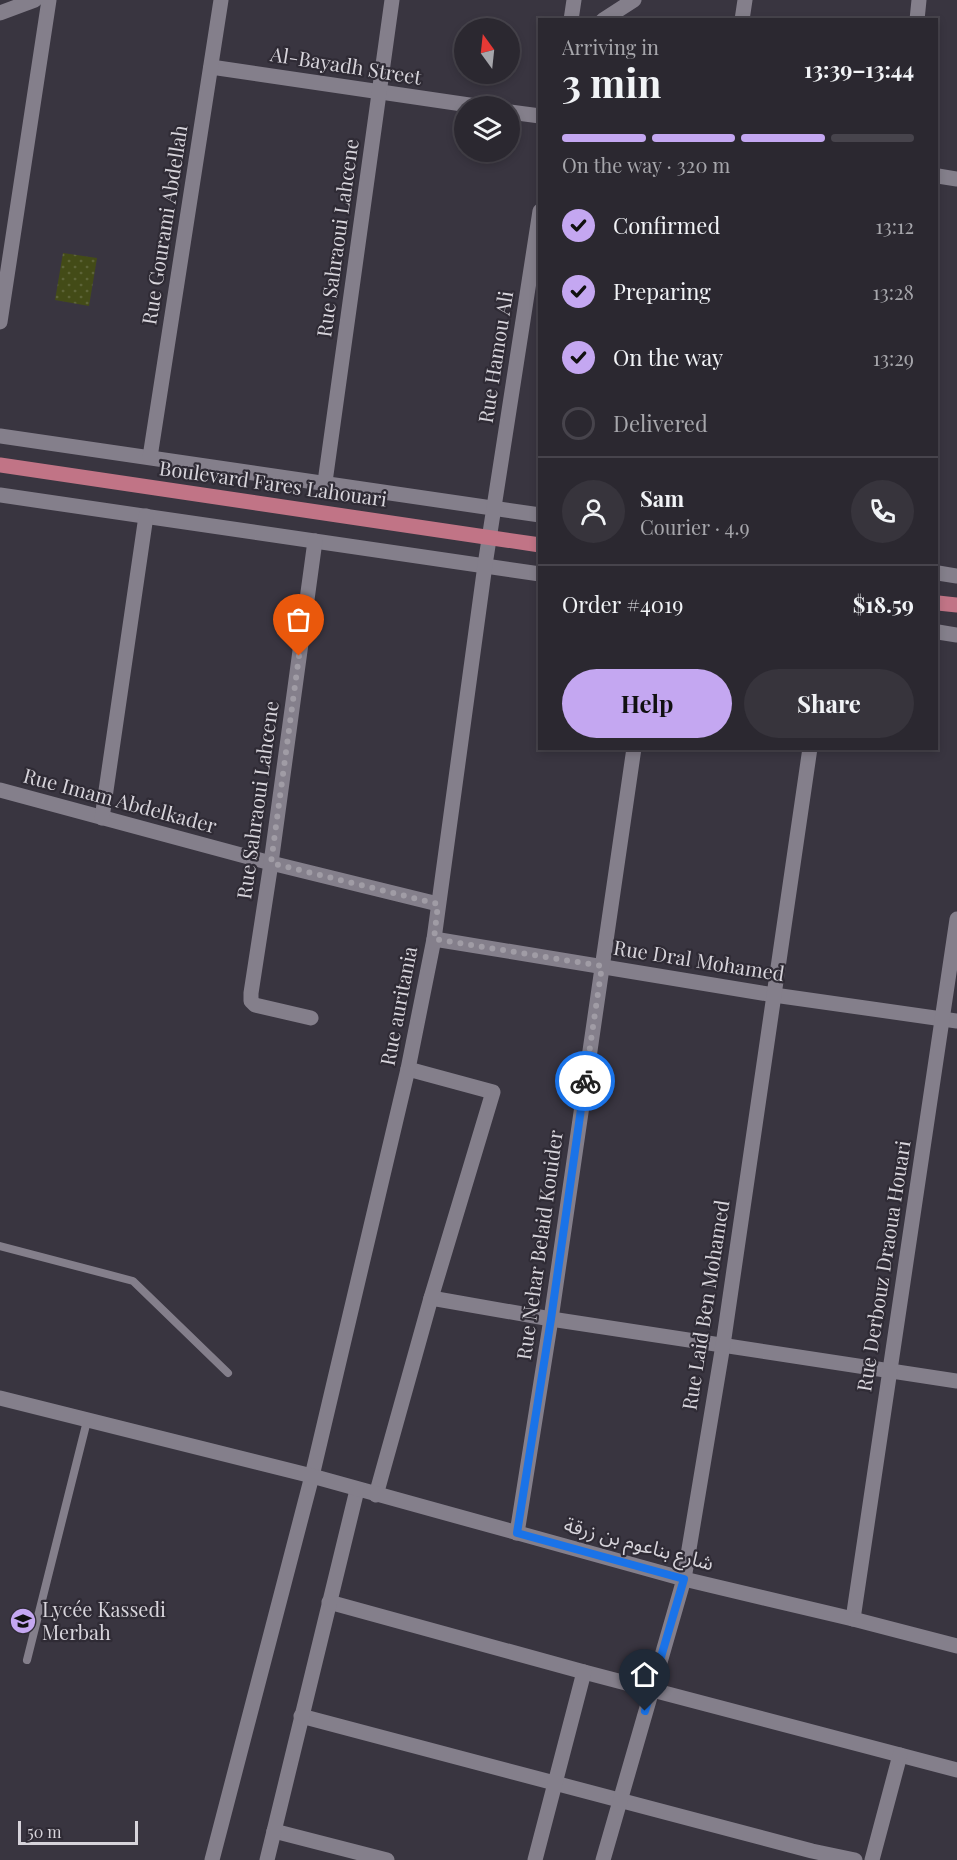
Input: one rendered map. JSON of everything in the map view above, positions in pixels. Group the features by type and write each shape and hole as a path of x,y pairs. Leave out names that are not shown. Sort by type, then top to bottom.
{"main road":[{"name":"Boulevard Fares Lahouari","path":"0,465 538,545"},
{"path":"938,603 957,605"}],"street":[{"path":"0,13 35,0"},
{"path":"0,322 49,0"},
{"name":"Rue Gourami Abdellah","path":"150,457 221,0"},
{"name":"Rue Sahraoui Lahcene","path":"325,482 392,0"},
{"path":"571,18 574,0"},
{"path":"606,18 634,0"},
{"path":"742,18 746,0"},
{"path":"917,18 919,0"},
{"name":"Al-Bayadh Street","path":"211,67 454,103"},
{"path":"520,113 538,116"},
{"path":"938,176 957,179"},
{"name":"Rue Hamou Ali","path":"490,538 538,224"},
{"path":"0,435 538,515"},
{"path":"0,495 538,573"},
{"path":"102,818 146,516"},
{"name":"Rue auritania","path":"212,1860 312,1476 408,1069 434,939 490,538"},
{"name":"Rue Sahraoui Lahcene","path":"311,1018 255,1005 251,1001 250,993 271,863 315,541"},
{"path":"938,573 957,576"},
{"path":"938,632 957,635"},
{"name":"Rue Nehar Belaid Kouider","path":"517,1533 551,1319 634,750"},
{"name":"Rue Laid Ben Mohamed","path":"603,1860 684,1579 723,1345 810,750"},
{"name":"Rue Imam Abdelkader","path":"0,790 271,863 438,904"},
{"name":"Rue Derbouz Draoua Houari","path":"853,1619 888,1371 950,1020 957,919"},
{"name":"Rue Dral Mohamed","path":"434,939 774,995 950,1020"},
{"path":"376,1495 431,1298 493,1092 408,1069"},
{"path":"431,1298 551,1319 957,1381"},
{"name":"شارع بناعوم بن زرقة","path":"0,1398 312,1476 684,1579 957,1646"},
{"path":"267,1860 357,1490"},
{"path":"329,1602 957,1770"},
{"path":"535,1860 584,1672"},
{"path":"301,1716 619,1799 811,1856 855,1860"},
{"path":"872,1860 900,1755"},
{"path":"274,1832 387,1860"}],"lane":[{"path":"0,1246 133,1281 228,1373"},
{"path":"27,1660 87,1421"}],"green space":[{"path":"63,253 97,258 89,306 55,300"}],"way so far":[{"path":"299,656 271,863 438,904 434,939 602,966 585,1081"}],"place":[{"name":"Lycée Kassedi Merbah","path":"23,1621"}],"route":[{"path":"585,1081 517,1533 684,1579 645,1711"}]}
